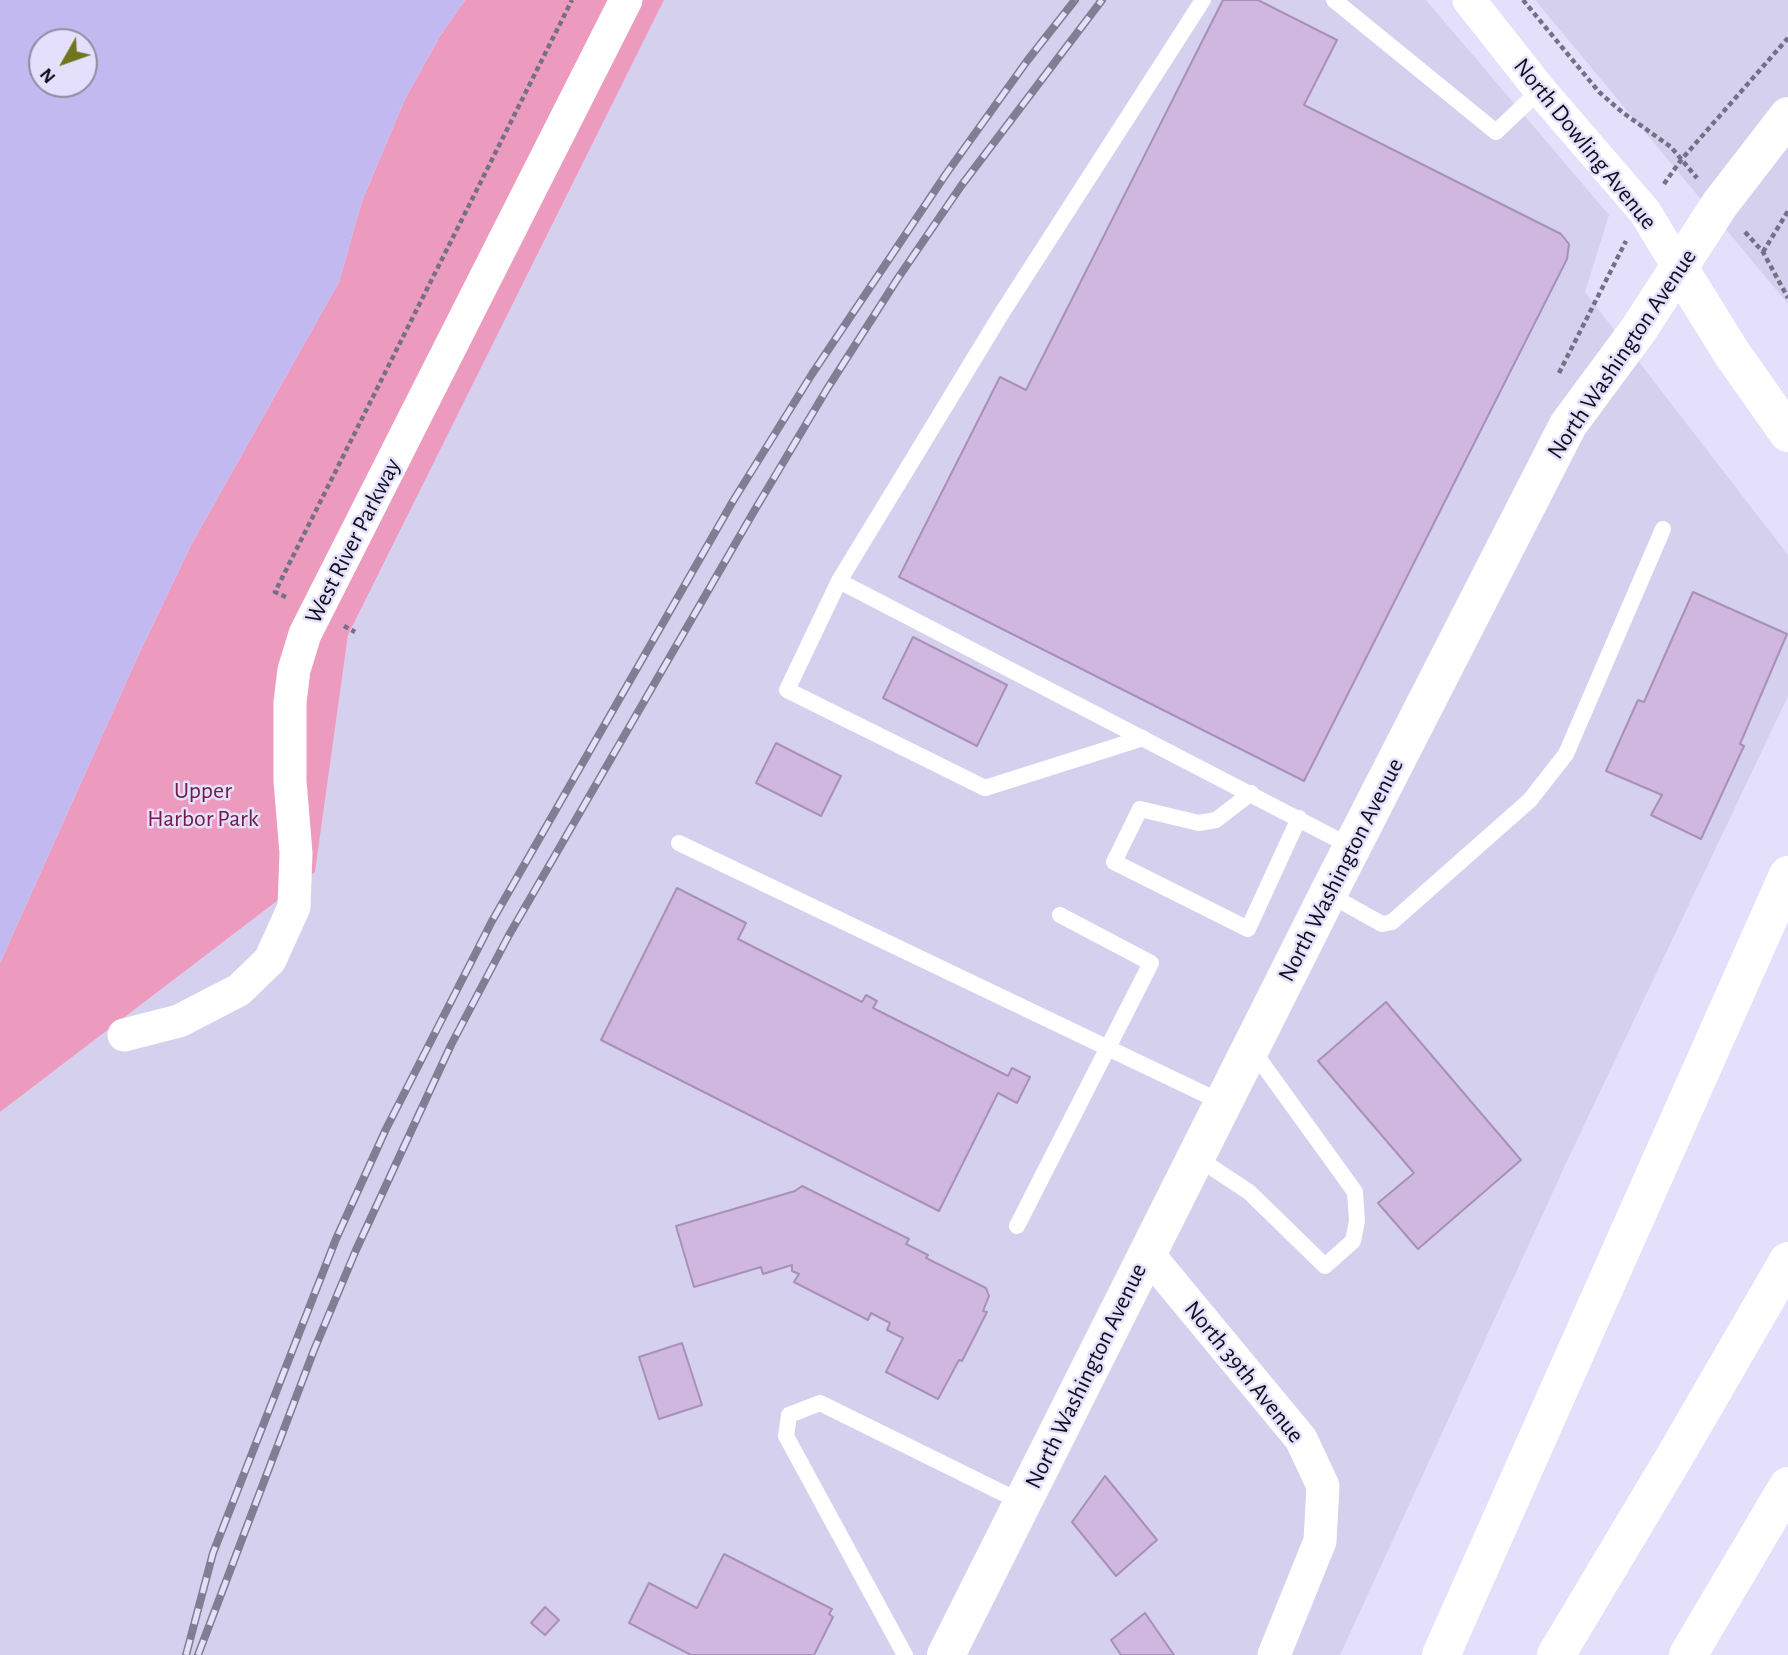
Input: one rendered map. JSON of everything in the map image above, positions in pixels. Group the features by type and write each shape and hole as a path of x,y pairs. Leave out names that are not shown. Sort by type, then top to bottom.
{"main road":[{"name":"North Washington Avenue","path":"946,1655 1328,894 1568,425 1639,328 1720,204 1788,116"},
{"name":"North Dowling Avenue","path":"1679,268 1731,352 1788,433"},
{"path":"1441,1655 1788,874"},
{"path":"1556,1655 1788,1261"},
{"path":"1688,1655 1788,1486"}],"street":[{"name":"West River Parkway","path":"124,1035 179,1021 239,990 270,960 294,907 296,853 290,781 290,702 294,670 305,634 626,0"},
{"name":"North Dowling Avenue","path":"1469,0 1540,90 1645,212 1679,268"},
{"name":"North 39th Avenue","path":"1147,1253 1301,1439 1323,1486 1320,1541 1274,1655"}],"lane":[{"path":"1143,738 985,788 787,690 839,581 1000,316 1203,0"},
{"path":"1334,0 1496,132 1540,90"},
{"path":"1328,894 1382,924 1392,922 1530,800 1566,754 1663,528"},
{"path":"839,581 1352,847"},
{"path":"1251,793 1216,820 1199,823 1140,809 1114,862 1248,929 1299,818"},
{"path":"679,842 1223,1103"},
{"path":"1017,1226 1151,963 1060,915"},
{"path":"1196,1157 1249,1192 1325,1266 1353,1241 1357,1221 1355,1192 1251,1048"},
{"path":"905,1655 786,1436 789,1415 820,1403 1023,1503"}],"path":[{"path":"275,592 572,0"},
{"path":"1523,0 1599,92 1622,113 1671,147 1681,160 1788,38"},
{"path":"1788,211 1763,252 1788,298"}],"shaded area":[{"path":"0,0 465,0 440,36 405,99 362,201 339,282 191,545 137,658 0,963"},
{"path":"664,0 1426,0 1609,215 1585,292 1788,555 1788,696 1569,1157 1340,1655 0,1655 0,1112 315,872 348,635"},
{"path":"1535,0 1788,0 1788,304"}],"green space":[{"name":"Upper Harbor Park","path":"465,0 664,0 348,635 315,872 0,1112 0,963 137,658 191,545 339,282 362,201 405,99 440,36"}],"building":[{"path":"1223,0 1258,0 1337,40 1304,105 1561,234 1569,244 1567,259 1304,781 899,577 1000,377 1026,390"},
{"path":"1693,592 1787,634 1740,744 1744,746 1701,839 1651,815 1662,795 1606,771 1638,700 1644,702"},
{"path":"913,637 1007,685 977,746 883,698"},
{"path":"776,743 841,776 821,816 756,783"},
{"path":"677,888 746,923 738,939 862,1002 866,995 877,1001 873,1008 1008,1076 1012,1068 1030,1077 1017,1103 998,1093 939,1211 601,1040"},
{"path":"1386,1002 1521,1160 1418,1249 1378,1203 1414,1173 1318,1061"},
{"path":"802,1186 909,1239 906,1244 928,1255 926,1258 986,1288 989,1296 983,1311 987,1312 962,1361 959,1360 938,1399 886,1372 903,1338 887,1330 890,1323 871,1313 868,1320 794,1282 799,1274 792,1271 792,1265 763,1274 761,1267 694,1287 676,1226 795,1191"},
{"path":"682,1343 702,1405 659,1419 639,1357"},
{"path":"1105,1476 1157,1540 1116,1576 1072,1522"},
{"path":"724,1554 832,1609 829,1614 833,1617 814,1655 691,1655 629,1623 649,1583 697,1608"},
{"path":"545,1607 559,1620 545,1635 531,1623"},
{"path":"1145,1613 1174,1655 1121,1655 1111,1640"}],"railway":[{"path":"186,1655 213,1553 336,1239 386,1129 492,921 733,501 812,374 946,174 1027,61 1075,0"},
{"path":"198,1655 314,1350 356,1250 451,1045 509,935 827,389 961,186 1102,0"}]}
